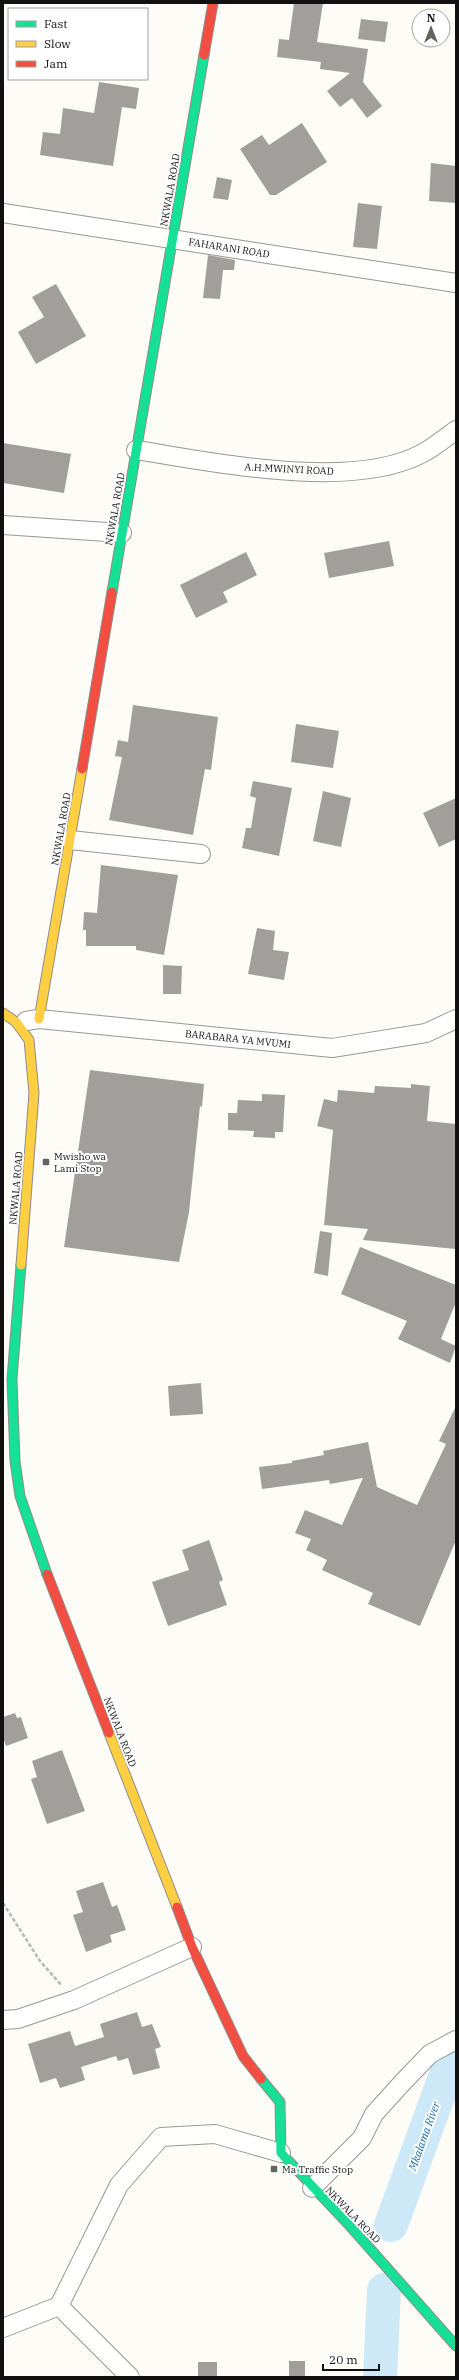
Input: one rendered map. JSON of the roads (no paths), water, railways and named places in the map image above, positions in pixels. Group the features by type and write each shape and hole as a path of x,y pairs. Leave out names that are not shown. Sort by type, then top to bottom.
{"street":[{"name":"NKWALA ROAD","path":"39,1019 213,3"},
{"name":"FAHARANI ROAD","path":"3,213 456,283"},
{"name":"A.H.MWINYI ROAD","path":"136,450 234,465 328,473 382,467 421,454 456,430"},
{"path":"3,525 122,533"},
{"path":"70,840 201,854"},
{"name":"BARABARA YA MVUMI","path":"15,1024 39,1019 332,1048 426,1033 456,1020"},
{"name":"NKWALA ROAD","path":"15,1024 32,1058 34,1093 7,1380 20,1496 35,1543 192,1946 242,2056 280,2102 281,2153 312,2188 350,2226 456,2346"},
{"path":"3,2020 18,2019 74,2000 192,1946"},
{"path":"312,2188 362,2138 374,2114 430,2054 456,2040"},
{"path":"3,2328 59,2306 118,2185 161,2137 215,2134 281,2153"},
{"path":"59,2306 130,2377"}],"waterway":[{"name":"Mkalama River","path":"391,2225 456,2047"},
{"name":"Mkalama River","path":"380,2377 384,2290"}],"place":[{"name":"Mwisho wa Lami Stop","path":"46,1162"},
{"name":"Ma Traffic Stop","path":"274,2169"}]}
